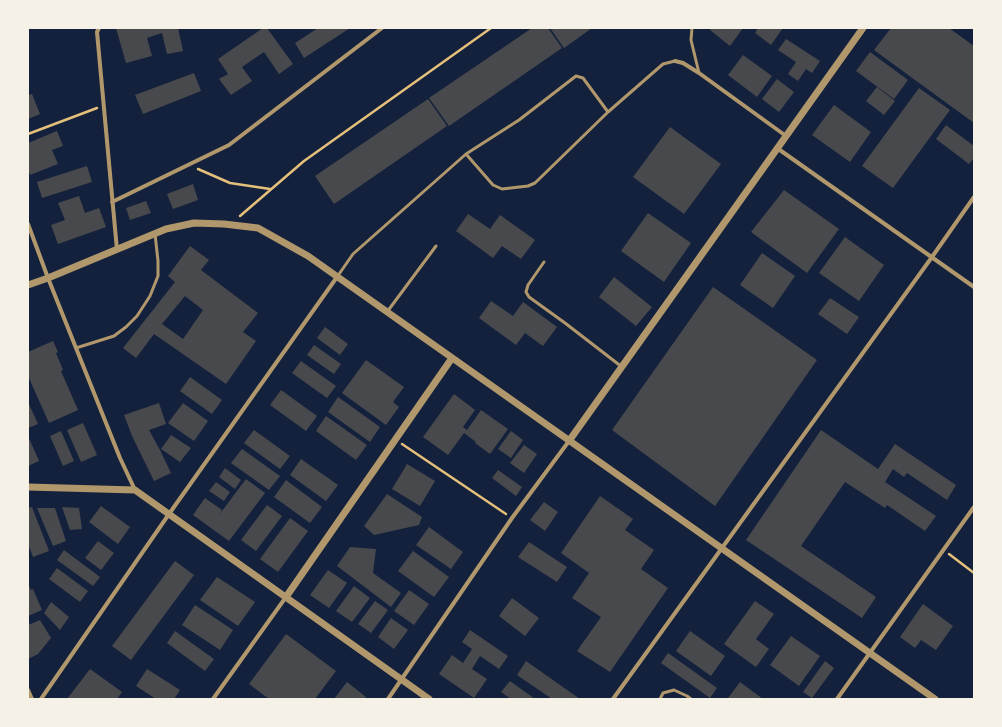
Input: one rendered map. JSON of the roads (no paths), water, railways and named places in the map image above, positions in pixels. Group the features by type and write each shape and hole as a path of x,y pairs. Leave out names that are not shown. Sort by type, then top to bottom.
{"street":[{"path":"99,28 97,32 117,250"},
{"path":"112,202 229,146 382,28"},
{"path":"388,699 512,518 569,441 863,28"},
{"path":"674,61 683,63 699,73 786,136"},
{"path":"777,148 974,286"},
{"path":"613,699 974,197"},
{"path":"28,285 166,229 194,223 227,224 258,228 308,256 935,699"},
{"path":"28,224 120,458 135,490 429,699"},
{"path":"41,699 169,514 337,277"},
{"path":"213,699 286,597 452,358"},
{"path":"28,486 135,490"},
{"path":"837,699 974,507"},
{"path":"28,690 32,699"}],"lane":[{"path":"692,28 691,40 699,73"},
{"path":"466,154 494,185 502,189 528,186 535,183 608,112 663,64 674,61"},
{"path":"337,277 353,254 466,154 519,120 576,76 583,78 608,112"},
{"path":"76,348 114,336 137,316 150,296 158,276 155,234"},
{"path":"387,312 436,246"},
{"path":"544,262 528,285 526,292 529,297 622,367"},
{"path":"660,699 663,693 674,690 691,699"}]}
